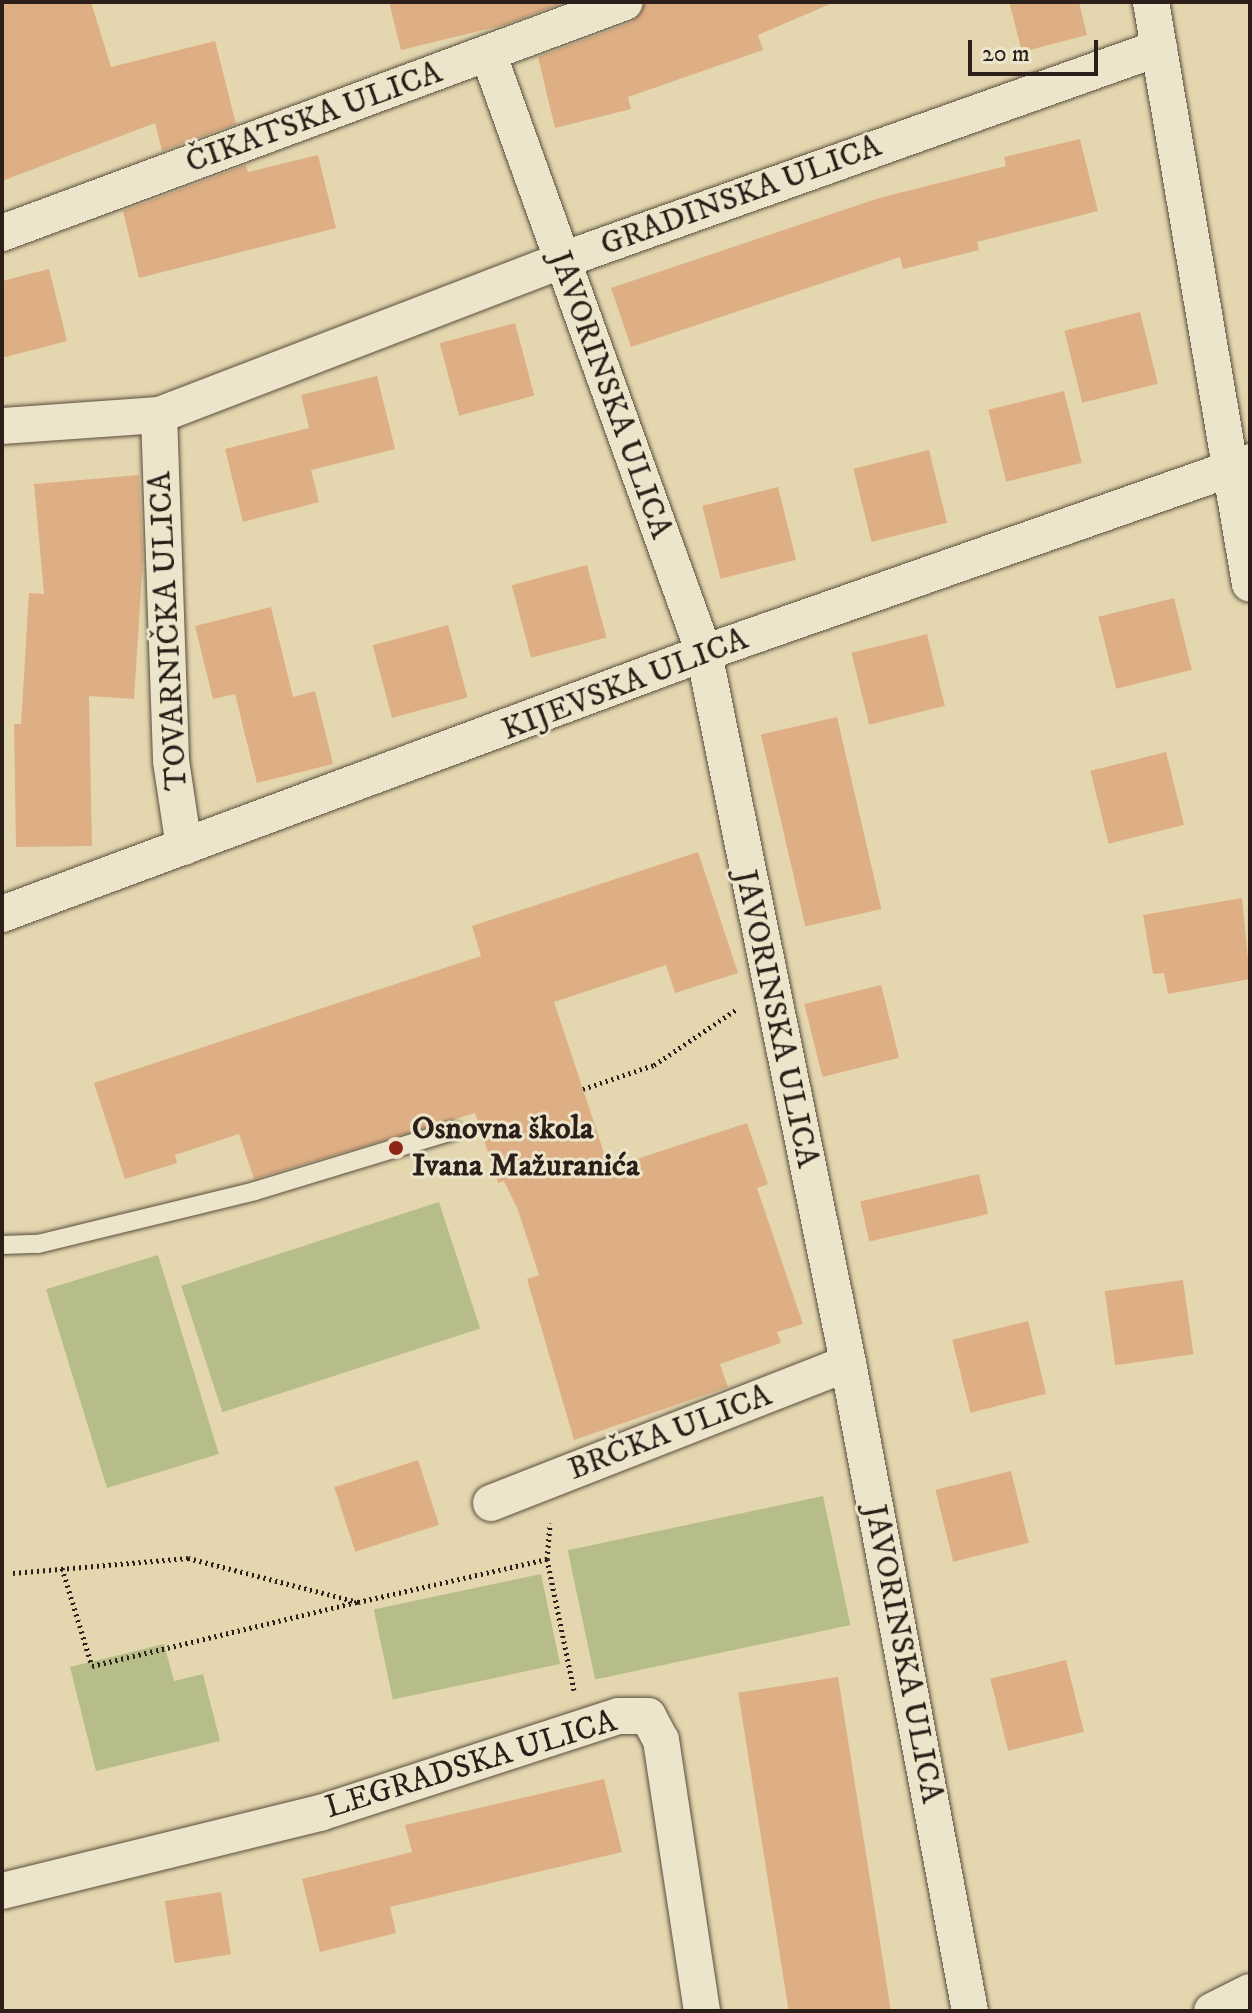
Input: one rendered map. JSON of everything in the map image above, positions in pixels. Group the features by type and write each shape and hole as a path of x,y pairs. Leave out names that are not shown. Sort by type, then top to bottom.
{"street":[{"name":"ČIKATSKA ULICA","path":"2,233 625,2"},
{"path":"1152,2 1241,465 1250,584"},
{"name":"GRADINSKA ULICA","path":"2,426 159,415 560,261 1159,48"},
{"name":"JAVORINSKA ULICA","path":"488,53 560,261 704,653 848,1363 970,2011"},
{"name":"TOVARNIČKA ULICA","path":"159,415 171,761 184,847"},
{"name":"KIJEVSKA ULICA","path":"2,914 704,653 1241,465"},
{"name":"BRČKA ULICA","path":"491,1503 848,1363"},
{"name":"LEGRADSKA ULICA","path":"2,1891 320,1813 606,1720 648,1716 657,1727 702,2011"},
{"path":"1212,2011 1250,1992"}],"lane":[{"path":"2,1245 38,1244 255,1191 453,1131"}],"path":[{"path":"583,1089 654,1065 743,1005"},
{"path":"13,1573 188,1558 358,1602"},
{"path":"62,1568 92,1666 547,1559 575,1697 606,1720"}],"green space":[{"path":"439,1202 480,1328 222,1412 181,1286"},
{"path":"158,1255 219,1454 107,1488 46,1289"},
{"path":"823,1496 850,1625 595,1679 568,1550"},
{"path":"541,1574 560,1664 393,1700 374,1610"},
{"path":"164,1644 174,1681 203,1674 220,1741 96,1771 70,1667"}],"building":[{"path":"2,2 91,2 111,67 215,41 236,124 162,151 155,123 2,181"},
{"path":"389,2 565,2 504,25 401,50"},
{"path":"645,2 835,2 758,35 763,50 628,97 631,109 555,128 538,57 632,22"},
{"path":"1009,2 1079,2 1087,35 1022,52"},
{"path":"1080,139 1098,211 977,242 979,250 903,269 900,257 631,347 611,288 879,198 1006,166 1004,157"},
{"path":"318,155 336,228 139,278 123,211 246,165 248,172"},
{"path":"49,269 67,341 2,358 2,281"},
{"path":"1140,312 1158,384 1082,403 1064,331"},
{"path":"515,323 534,395 459,416 440,343"},
{"path":"377,376 395,449 311,470 319,502 243,522 225,449 309,428 301,395"},
{"path":"1064,391 1082,463 1006,482 988,410"},
{"path":"929,450 947,523 871,542 853,469"},
{"path":"139,475 143,559 134,699 89,696 92,846 16,847 14,724 21,724 29,593 44,594 34,484"},
{"path":"778,487 796,560 720,579 702,506"},
{"path":"587,565 606,637 531,658 512,585"},
{"path":"1174,598 1192,670 1116,689 1098,617"},
{"path":"271,607 293,697 315,691 333,764 257,783 235,694 213,699 195,626"},
{"path":"448,625 467,697 392,718 373,645"},
{"path":"927,634 945,706 869,725 851,653"},
{"path":"837,717 881,909 805,926 761,735"},
{"path":"1166,752 1184,825 1108,844 1090,771"},
{"name":"Osnovna škola Ivana Mažuranića","path":"698,852 738,973 675,993 666,965 554,1002 609,1168 747,1123 768,1184 757,1188 803,1324 777,1332 781,1343 720,1364 728,1387 574,1440 527,1279 539,1275 518,1210 504,1181 498,1183 475,1113 254,1179 239,1134 175,1155 177,1163 125,1179 94,1083 481,956 472,926"},
{"path":"1242,898 1250,979 1168,994 1164,973 1153,974 1143,915"},
{"path":"881,985 899,1058 822,1077 804,1004"},
{"path":"979,1174 988,1214 869,1241 860,1201"},
{"path":"1183,1280 1193,1354 1115,1365 1105,1291"},
{"path":"1028,1321 1046,1394 970,1413 952,1340"},
{"path":"418,1460 439,1525 355,1552 334,1487"},
{"path":"1011,1471 1029,1543 953,1562 935,1490"},
{"path":"1066,1660 1084,1732 1008,1751 990,1679"},
{"path":"838,1677 891,2011 789,2011 738,1693"},
{"path":"604,1779 622,1852 390,1907 396,1933 320,1952 302,1879 412,1852 405,1825"},
{"path":"221,1892 231,1954 175,1963 165,1901"}],"place":[{"name":"Osnovna škola Ivana Mažuranića","path":"396,1148"}]}
